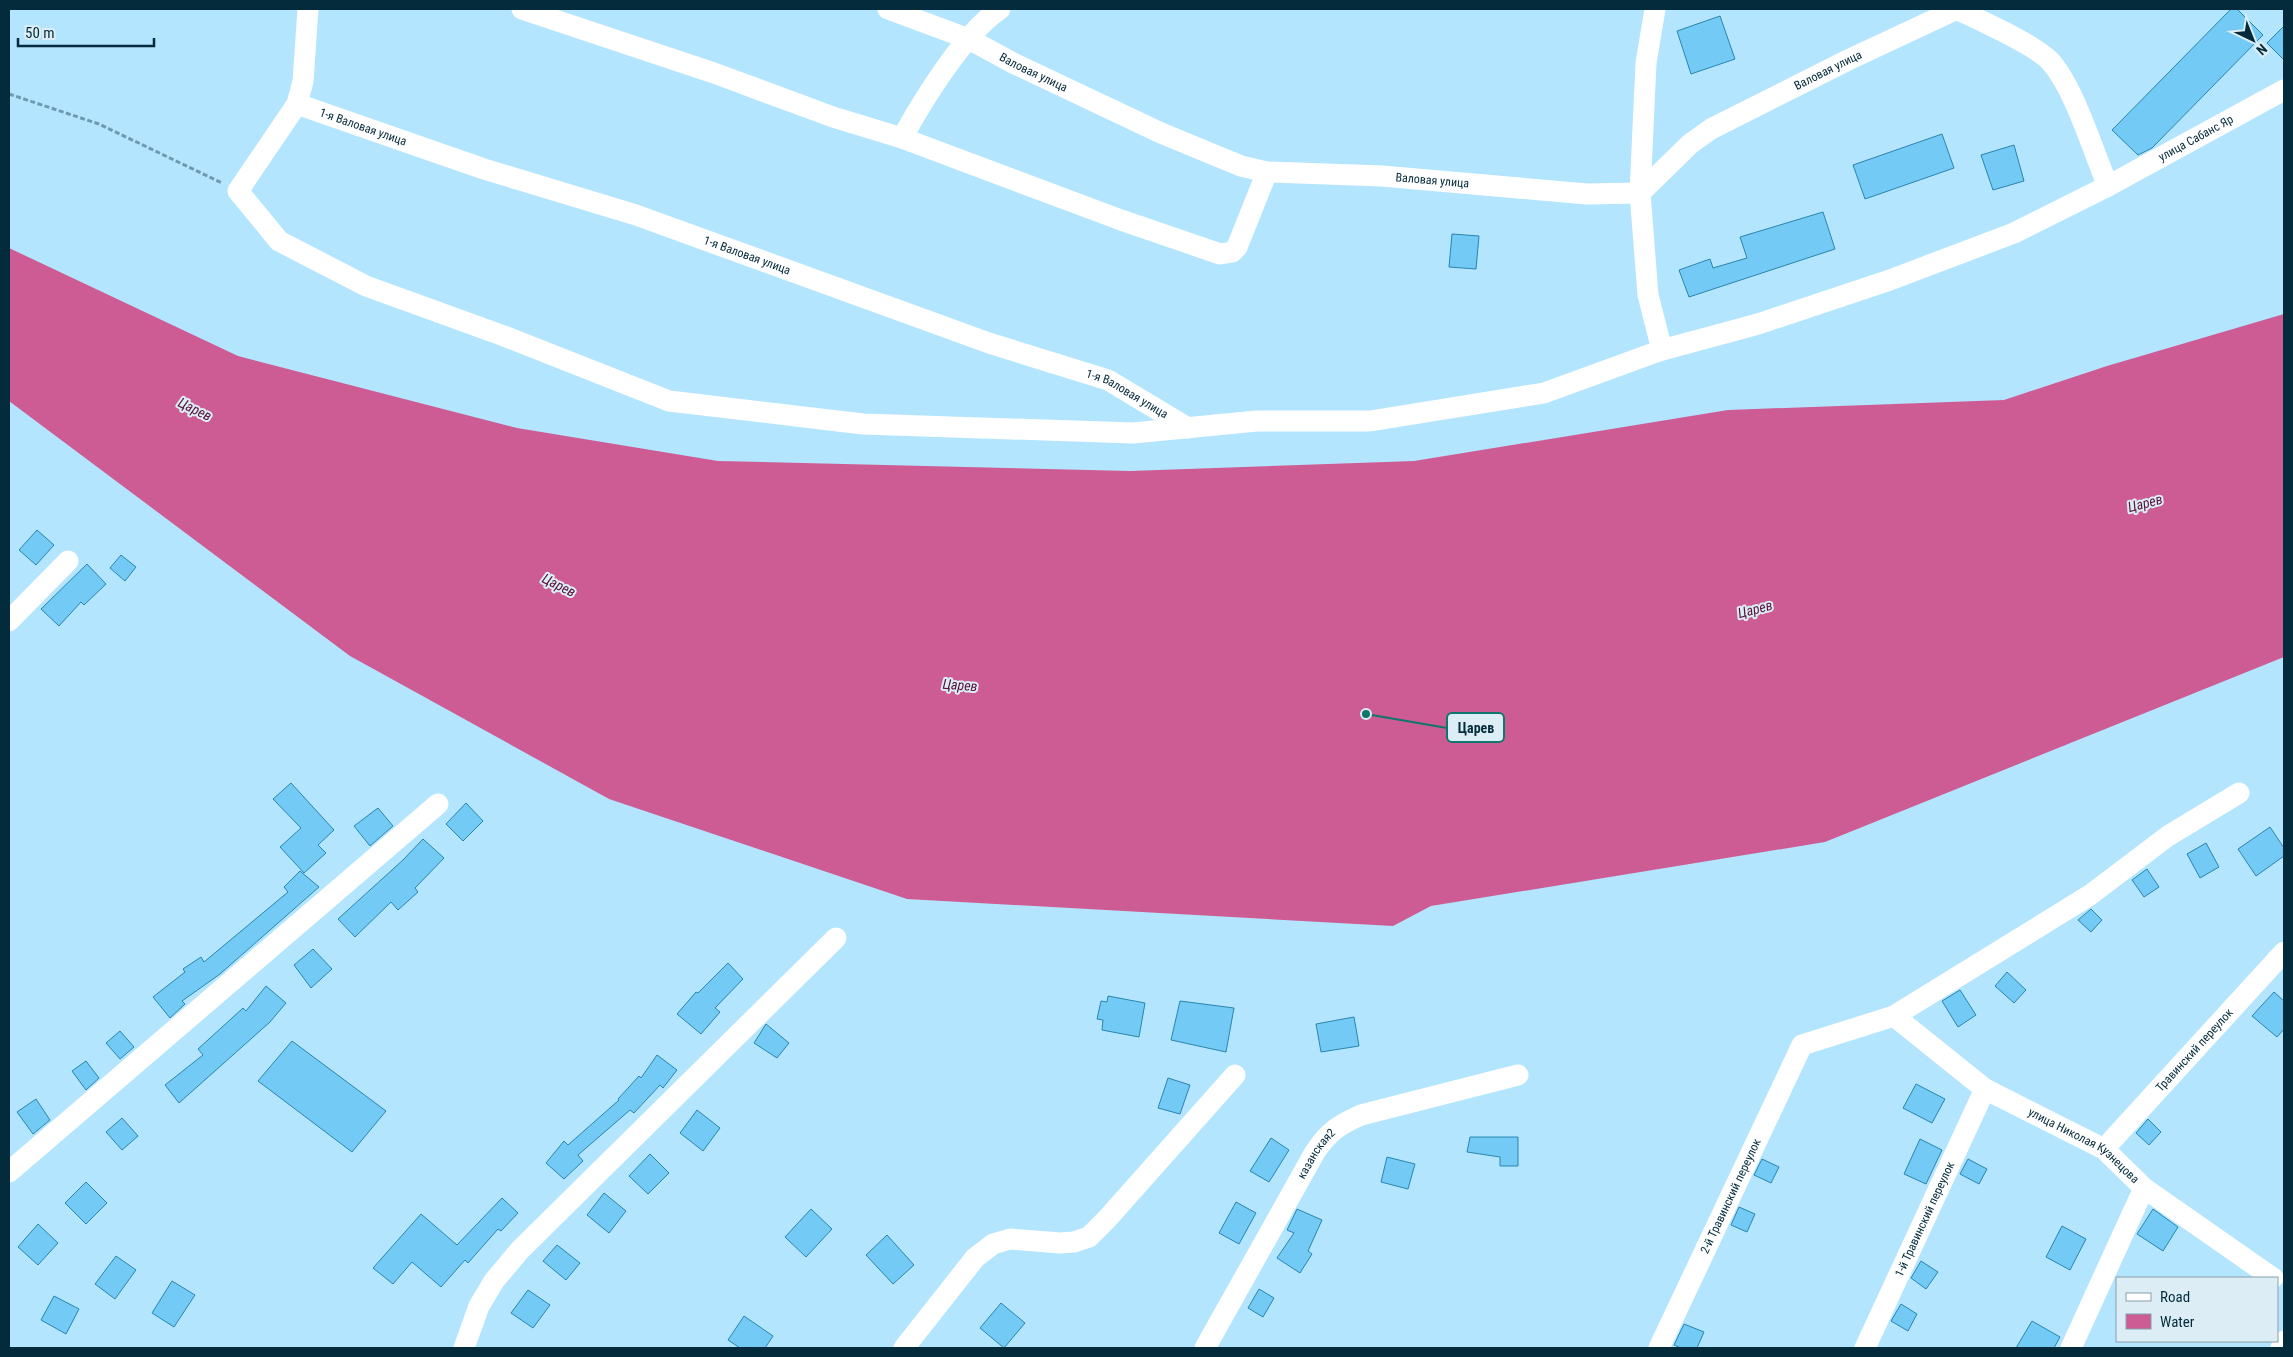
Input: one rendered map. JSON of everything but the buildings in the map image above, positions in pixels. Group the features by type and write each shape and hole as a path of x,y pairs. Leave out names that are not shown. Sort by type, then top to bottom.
{"street":[{"path":"238,191 297,104 303,81 308,9"},
{"path":"522,9 714,74 833,117 902,138 1121,220 1226,254 1232,252 1236,247 1267,172"},
{"name":"Валовая улица","path":"888,9 969,39 1013,63 1161,133 1241,166 1267,172 1382,176 1588,194 1640,193 1690,144 1711,129 1848,60 1957,9"},
{"path":"902,138 924,99 969,39 1000,9"},
{"path":"1655,9 1646,63 1640,193 1648,295 1662,350"},
{"path":"1957,9 2030,46 2049,60 2065,82 2108,186"},
{"name":"улица Сабанс Яр","path":"238,191 279,241 366,286 504,336 669,401 863,424 1133,433 1257,421 1370,421 1544,393 1662,350 1758,324 1890,280 2014,233 2108,186 2284,90"},
{"name":"1-я Валовая улица","path":"297,104 484,169 636,215 989,343 1108,380 1188,428"},
{"path":"9,621 68,561"},
{"path":"1894,1016 2090,894 2168,836 2239,793"},
{"path":"9,1172 438,804"},
{"path":"464,1348 480,1306 494,1281 520,1250 836,938"},
{"name":"Травинский переулок","path":"2104,1149 2284,952"},
{"name":"2-й Травинский переулок","path":"1659,1348 1802,1046 1894,1016"},
{"name":"улица Николая Кузнецова","path":"1894,1016 1985,1089 2104,1149 2144,1188 2275,1277"},
{"path":"904,1348 975,1258 993,1244 1010,1239 1060,1243 1074,1242 1089,1237 1235,1075"},
{"name":"казанская2","path":"1205,1348 1315,1152 1324,1138 1337,1126 1361,1115 1518,1075"},
{"name":"1-й Травинский переулок","path":"1865,1348 1985,1089"},
{"path":"2071,1348 2144,1188"},
{"path":"2281,1348 2284,1341"}],"path":[{"path":"9,94 99,124 238,191"}],"water":[{"path":"9,248 238,356 517,428 718,461 1130,471 1414,461 1728,410 2004,400 2107,366 2284,314 2284,657 1825,842 1431,906 1393,926 907,899 609,799 350,656 9,401"}],"place":[{"name":"Царев","path":"1366,714"}]}
